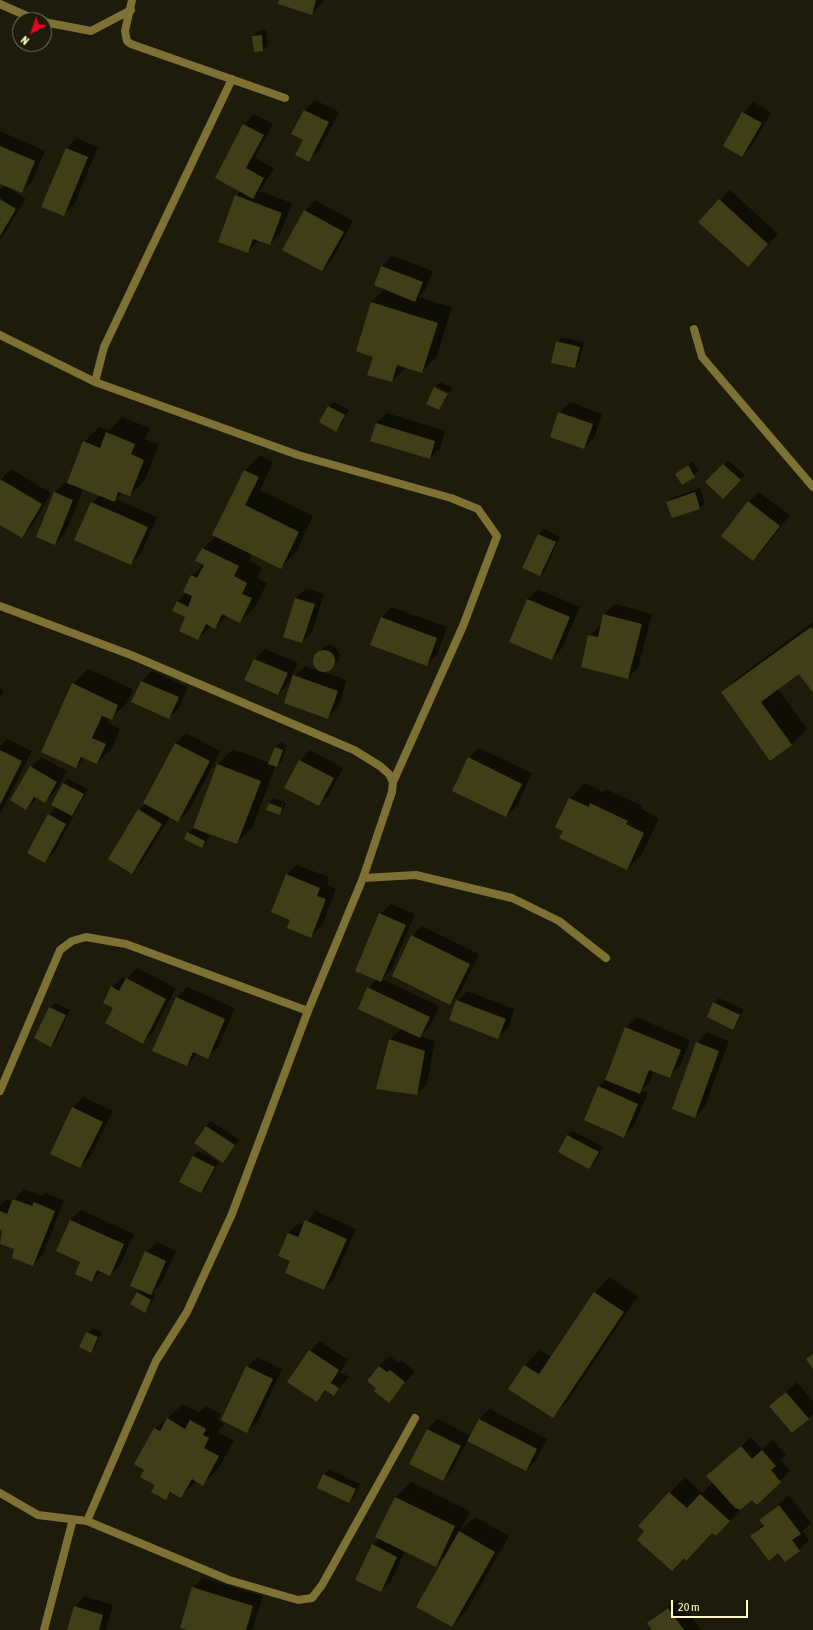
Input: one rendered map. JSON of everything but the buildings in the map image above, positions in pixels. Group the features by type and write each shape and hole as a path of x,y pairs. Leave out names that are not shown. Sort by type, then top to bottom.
{"street":[{"path":"132,0 131,10 125,31 127,41 131,44 285,98"},
{"path":"0,4 18,12"},
{"path":"52,23 91,30 131,10"},
{"path":"95,382 104,347 232,79"},
{"path":"694,329 702,357 813,487"},
{"path":"0,336 95,382 298,455 451,498 478,509 497,536 463,626 393,782 389,804 362,878 308,1011 232,1214 187,1312 156,1360 88,1521"},
{"path":"0,606 131,655 354,750 380,766 389,774 393,782"},
{"path":"362,878 416,875 512,898 559,920 606,958"},
{"path":"0,1091 60,950 72,941 86,937 126,944 308,1011"},
{"path":"0,1493 38,1515 88,1521 229,1580 298,1600 312,1598 330,1572 415,1418"},
{"path":"44,1630 73,1519"}]}
